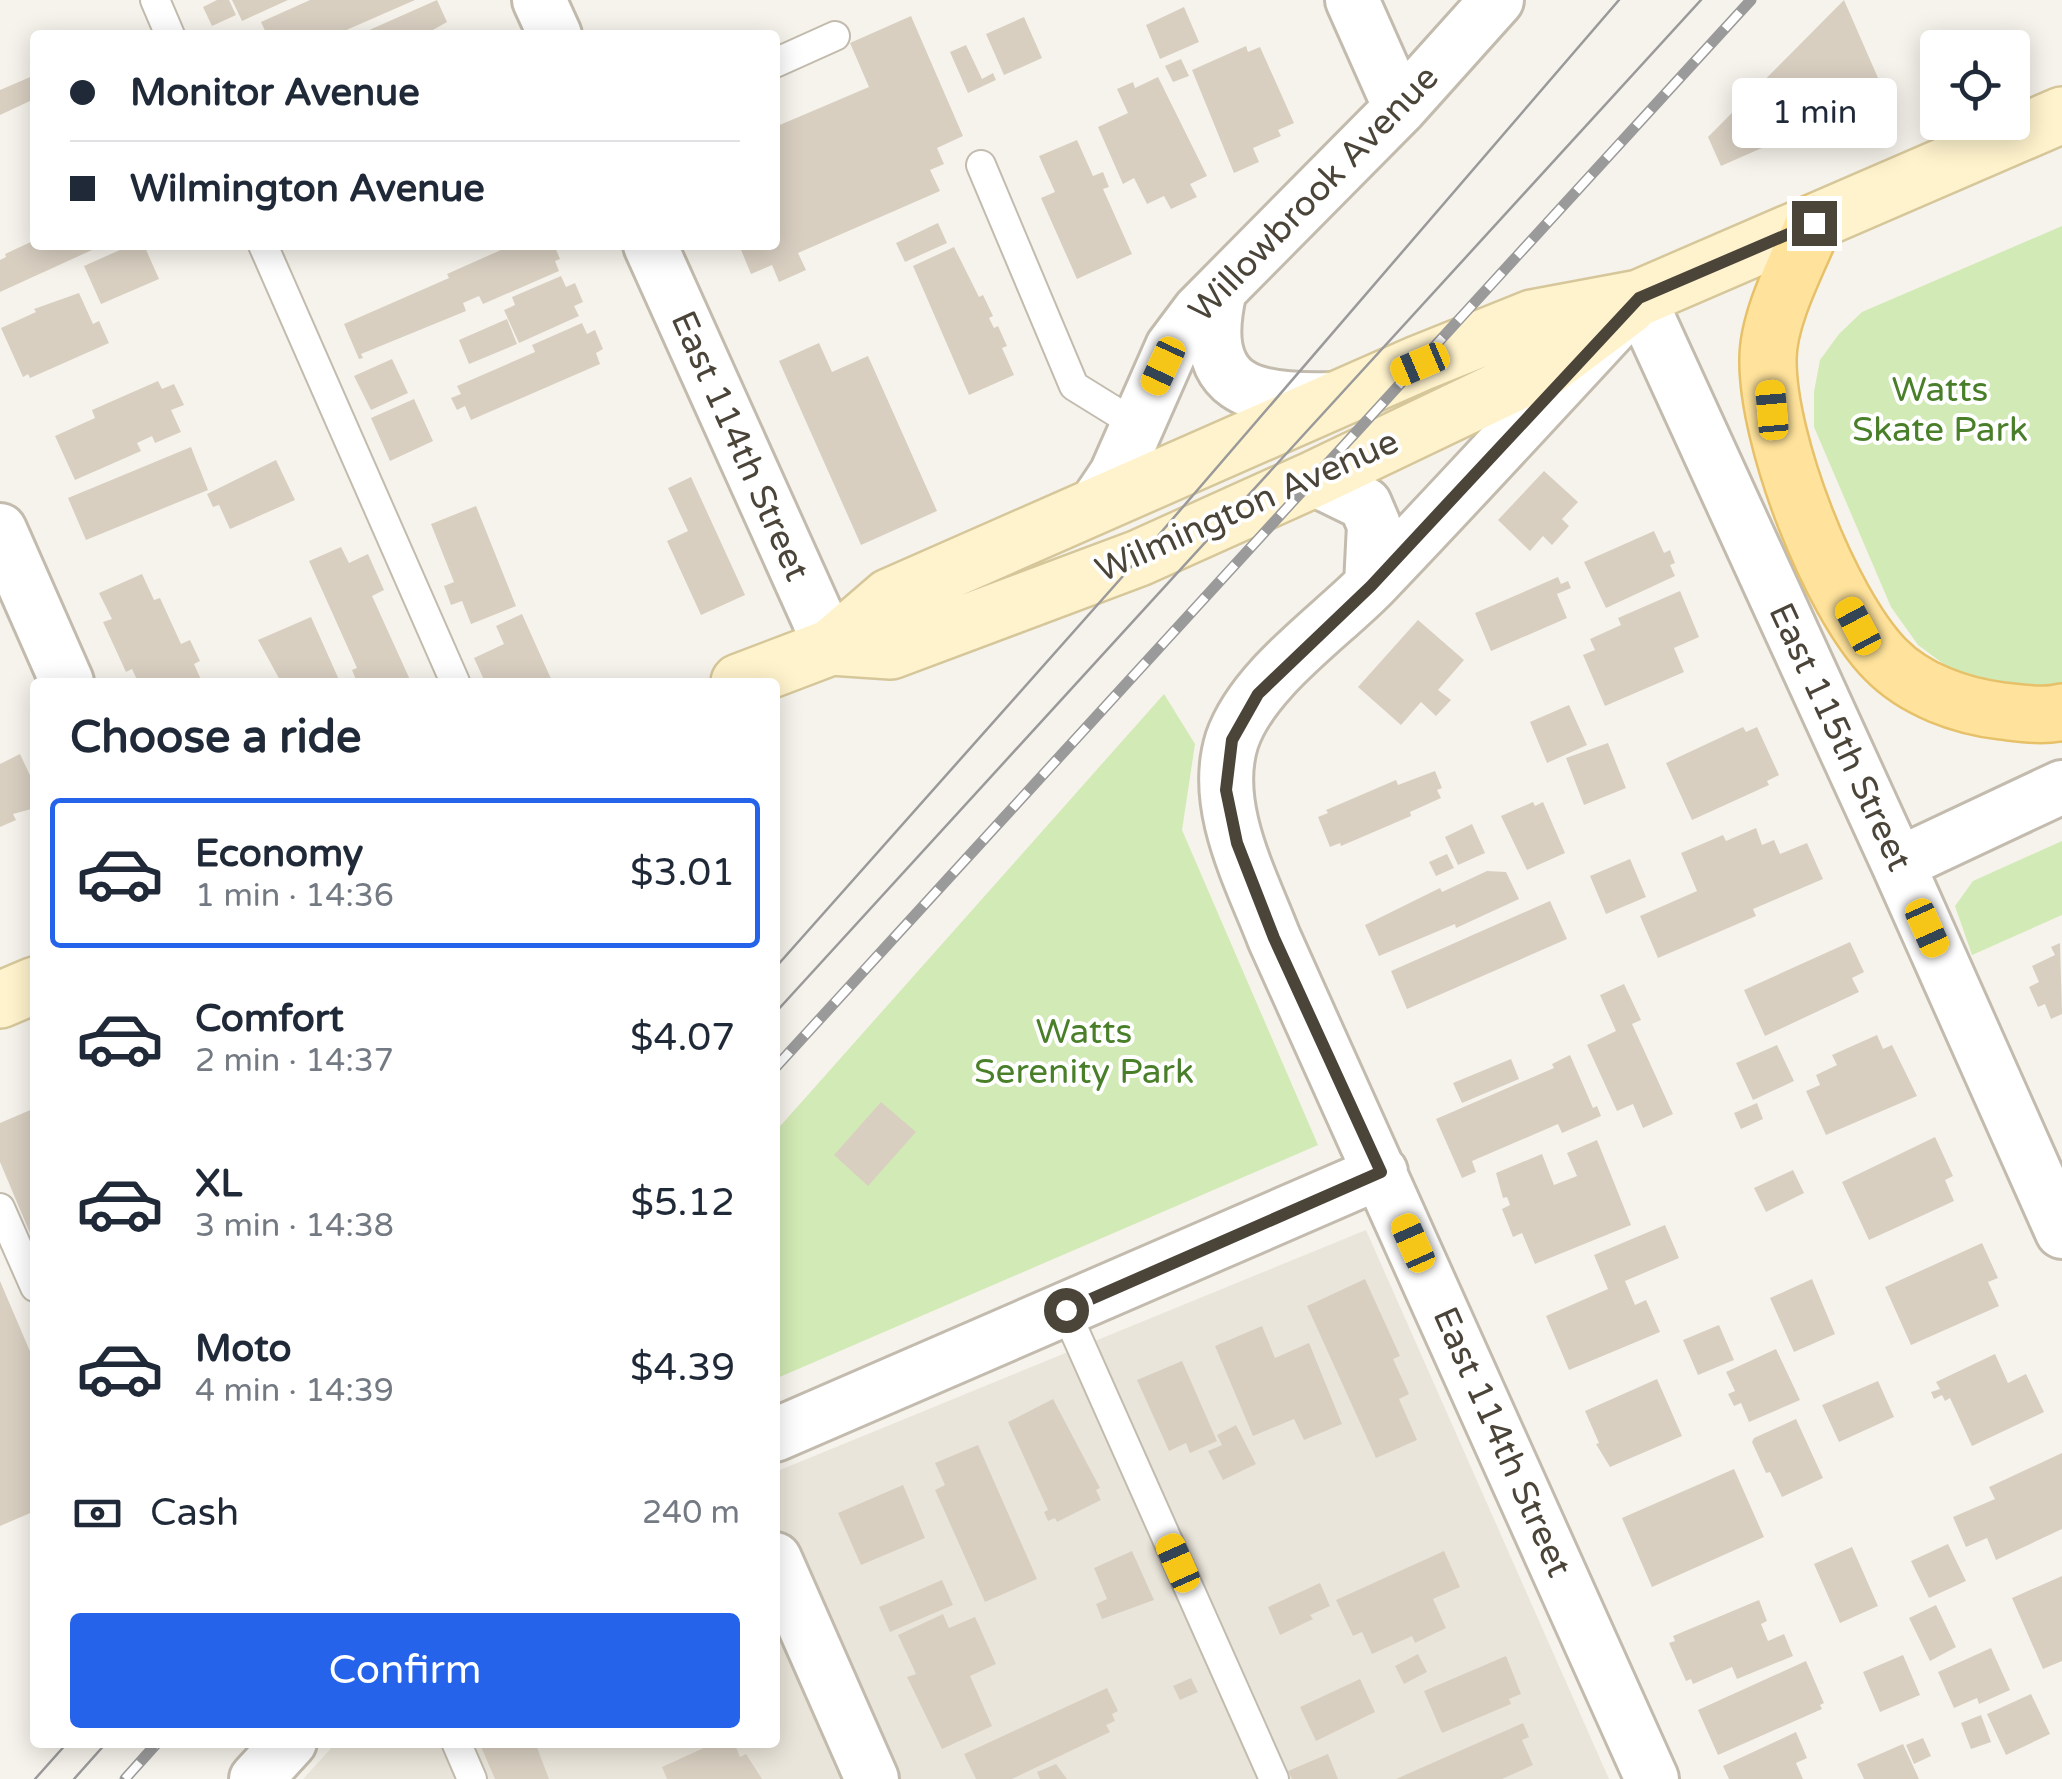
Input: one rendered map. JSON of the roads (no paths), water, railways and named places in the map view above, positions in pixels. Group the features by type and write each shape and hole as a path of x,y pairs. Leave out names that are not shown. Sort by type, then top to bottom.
{"main road":[{"name":"Wilmington Avenue","path":"749,678 831,646 888,597 1336,399 1532,318 1639,298 2062,115"},
{"path":"1814,223 1777,315 1768,356 1772,410 1791,480 1834,583 1858,626 1888,662 1939,695 1976,708 2058,713"},
{"name":"Wilmington Avenue","path":"831,646 891,651 1139,558 1314,480 1548,367 1639,298"},
{"path":"891,651 904,620 1050,558 1073,542 1094,506"},
{"path":"0,1000 30,987"}],"street":[{"path":"539,0 553,30"},
{"path":"1352,0 1400,108"},
{"name":"Willowbrook Avenue","path":"1094,506 1116,474 1172,347 1199,311 1400,108 1497,0"},
{"name":"East 114th Street","path":"652,250 831,646"},
{"path":"1220,290 1212,322 1217,354 1232,380 1248,392 1289,400 1336,399"},
{"name":"East 114th Street","path":"1639,298 1371,586 1258,694 1232,740 1226,790 1237,843 1274,938 1652,1779"},
{"name":"East 115th Street","path":"1639,298 2062,1232"},
{"path":"1314,480 1365,504 1374,525 1371,586"},
{"path":"0,530 65,678"},
{"path":"1898,864 2062,788"},
{"path":"780,1433 1381,1172"},
{"path":"780,1570 872,1779"},
{"path":"256,1779 284,1748"}],"lane":[{"path":"155,0 168,30"},
{"path":"780,60 835,36"},
{"path":"981,165 1074,386 1137,426"},
{"path":"265,250 454,678"},
{"path":"0,1208 30,1277"},
{"path":"1066,1310 1274,1779"},
{"path":"459,1748 472,1779"}],"tram line":[{"path":"780,962 1139,558 1619,0"},
{"path":"780,1008 1701,0"},
{"path":"35,1779 63,1748"},
{"path":"74,1779 102,1748"}],"railway":[{"path":"780,1063 1751,0"},
{"path":"125,1779 153,1748"}],"park label":[{"name":"Watts Skate Park","path":"1940,410"},
{"name":"Watts Serenity Park","path":"1084,1052"}]}
